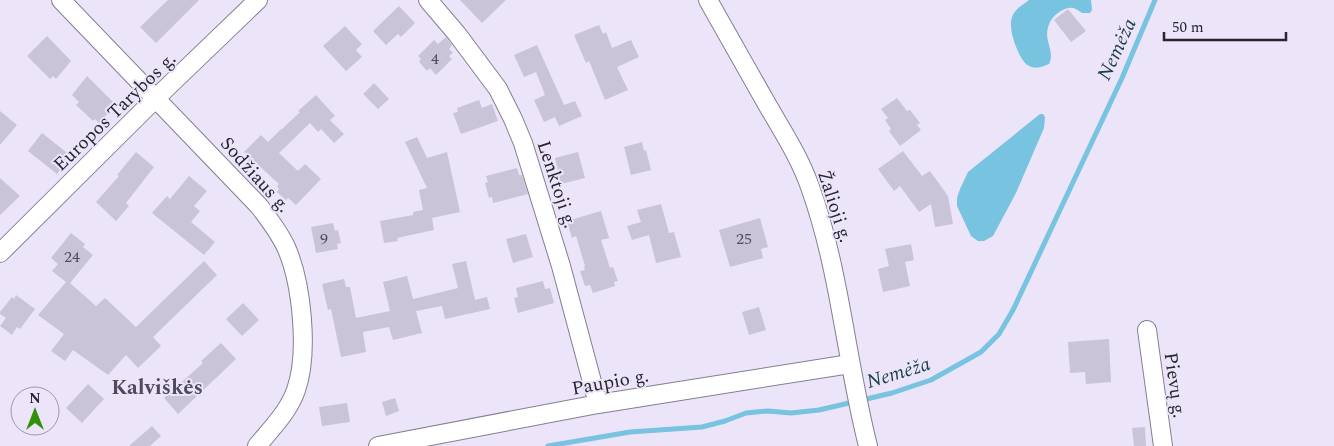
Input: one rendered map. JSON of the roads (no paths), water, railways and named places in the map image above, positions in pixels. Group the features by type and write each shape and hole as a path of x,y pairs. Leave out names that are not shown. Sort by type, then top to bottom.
{"street":[{"name":"Sodžiaus g.","path":"61,0 259,206 275,226 286,248 295,274 302,312 304,338 301,366 296,390 286,410 257,446"},
{"name":"Europos Tarybos g.","path":"0,253 258,0"},
{"name":"Lenktoji g.","path":"428,0 493,81 513,118 523,143 561,266 598,404"},
{"name":"Žalioji g.","path":"708,0 777,121 810,186 833,267 859,412 868,446"},
{"name":"Pievų g.","path":"1147,330 1163,446"},
{"name":"Paupio g.","path":"378,446 598,404 850,364"}],"water":[{"path":"1029,0 1091,0 1092,10 1090,13 1082,13 1074,8 1067,8 1054,17 1049,24 1047,32 1051,52 1049,64 1036,68 1023,61 1015,44 1011,28 1011,20 1014,13"},
{"path":"1040,114 1043,114 1045,117 1044,128 1016,193 993,236 984,241 978,241 971,236 957,206 957,198 968,172"}],"waterway":[{"name":"Nemėža","path":"548,446 630,432 702,427 746,413 768,411 791,413 819,410 892,393 931,380 981,352 999,334 1013,310 1122,78 1155,0"}],"district":[{"name":"Kalviškės","path":"157,387"}]}
